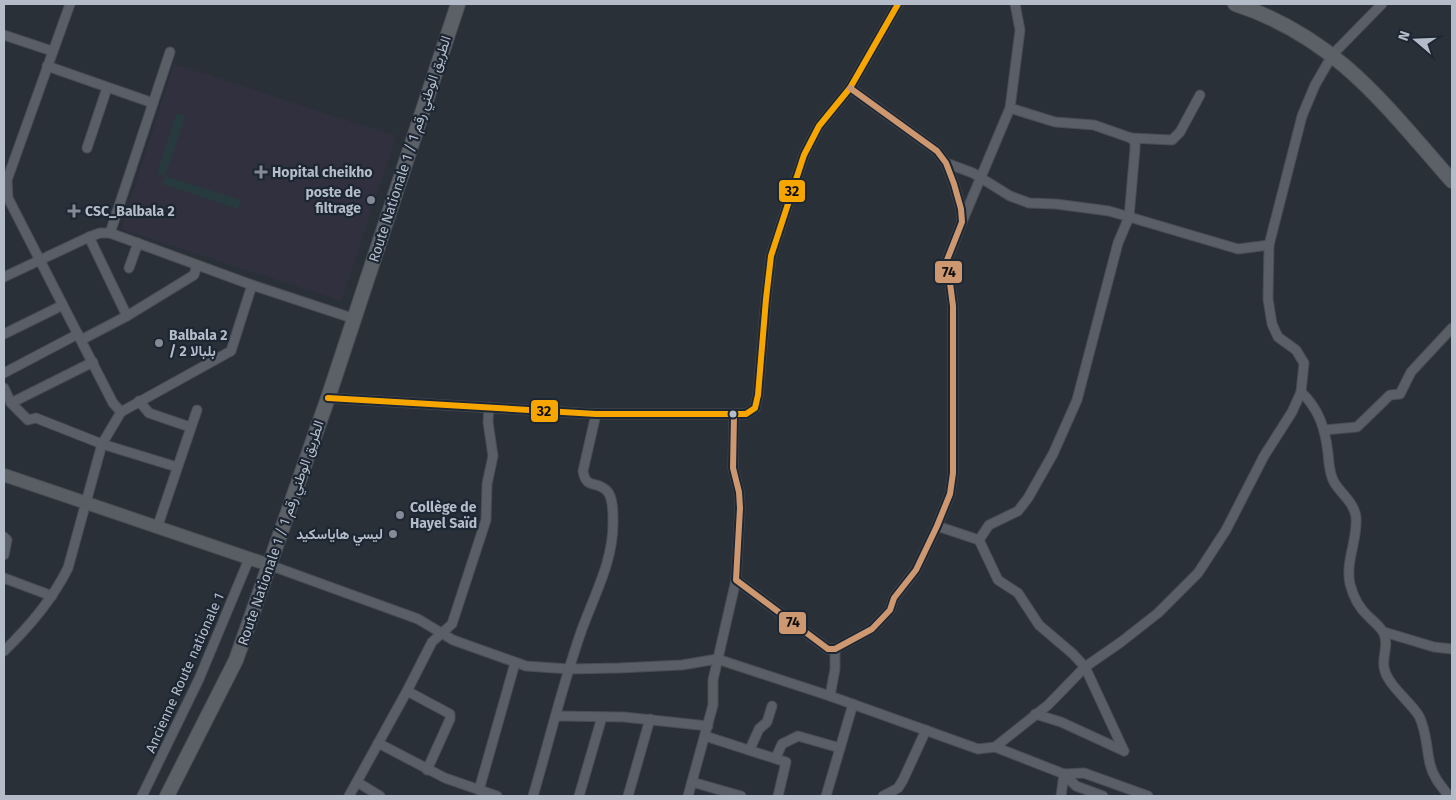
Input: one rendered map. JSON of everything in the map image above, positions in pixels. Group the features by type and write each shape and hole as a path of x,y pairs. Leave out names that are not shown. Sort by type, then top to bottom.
{"main road":[{"name":"Route Nationale 1 / الطريق الوطني رقم 1","path":"167,796 236,660 271,566 355,319 458,4"},
{"path":"1235,4 1288,25 1333,54 1380,98 1452,181"},
{"path":"4,475 84,504 271,566"}],"street":[{"path":"70,4 7,180 8,198 61,306 80,337 113,403 121,412"},
{"path":"328,398 596,414 746,414 754,408 758,395 771,256 804,156 819,126 850,88 898,4"},
{"path":"736,580 828,649 835,649 872,629 882,620 890,610 894,598 916,570 950,494 953,473 953,306 947,260 1010,108 1020,30 1015,4"},
{"path":"995,747 1060,695 1085,667 1158,613 1198,573 1226,530 1264,456 1292,412 1301,392 1304,363 1296,350 1278,336 1272,324 1268,299 1269,245 1302,116 1315,85 1333,54 1382,4"},
{"path":"4,34 52,51"},
{"path":"110,233 170,52"},
{"path":"47,66 100,83 107,88 153,102"},
{"path":"87,148 107,88"},
{"path":"850,88 930,144 946,163 962,209 962,222"},
{"path":"1010,108 1055,122 1094,125 1131,138 1172,140 1180,132 1200,95"},
{"path":"979,540 989,526 1018,511 1053,454 1077,400 1118,243 1129,217 1135,149 1135,142 1131,138"},
{"path":"946,163 982,178 1010,196 1029,203 1056,204 1109,211 1238,249 1269,245"},
{"path":"4,277 89,237 100,233 110,233 252,285 355,319"},
{"path":"89,237 128,316"},
{"path":"129,268 138,244"},
{"path":"4,373 128,316 194,275 197,265"},
{"path":"4,651 52,596 68,568 102,444 121,412 231,351 252,285"},
{"path":"4,334 61,306"},
{"path":"1324,430 1357,427 1390,395 1400,394 1415,367 1452,328"},
{"path":"11,403 93,362"},
{"path":"4,388 11,403 28,420 36,418 102,444 177,466"},
{"path":"1301,392 1312,402 1318,413 1324,430 1330,473 1334,483 1354,508 1356,518 1348,570 1350,586 1366,615 1384,632 1424,645 1452,649"},
{"path":"139,401 149,413 190,427"},
{"path":"349,796 432,642 452,624 486,520 487,484 493,456 488,422 488,407"},
{"path":"157,528 197,410"},
{"path":"533,796 569,669 581,631 602,582 611,548 614,519 610,497 602,488 589,483 584,478 583,471 596,414"},
{"path":"688,796 714,705 713,680 736,580 740,508 739,492 732,468 734,415"},
{"path":"937,526 979,540 993,574 998,580 1018,593 1039,626 1073,654 1085,667 1124,751 1061,722 1035,714"},
{"path":"4,537 7,540 4,555"},
{"name":"Ancienne Route nationale 1","path":"142,796 199,679 249,559"},
{"path":"271,566 418,619 459,642 526,666 569,669 682,665 717,659 830,696 978,749 995,747 1064,774 1076,786 1104,796"},
{"path":"4,578 52,596"},
{"path":"1384,632 1386,641 1383,667 1387,677 1408,700 1420,718 1427,738 1430,764 1434,777 1449,796"},
{"path":"830,696 835,669 835,649"},
{"path":"468,796 476,788 515,663"},
{"path":"407,691 450,714 450,719 427,770"},
{"path":"826,796 852,704"},
{"path":"750,749 759,729 767,722 772,706"},
{"path":"556,716 650,719 708,726"},
{"path":"580,796 602,717"},
{"path":"628,796 650,719"},
{"path":"883,796 898,788 926,730"},
{"path":"705,736 776,757 786,762 778,796"},
{"path":"776,757 782,744 798,736 840,748"},
{"path":"378,744 427,770 497,796"},
{"path":"1064,774 1084,773 1148,796"},
{"path":"1061,796 1064,774"},
{"path":"357,782 380,796"},
{"path":"692,782 741,796"},
{"path":"898,788 902,796"}],"shaded area":[{"name":"Hopital cheikho","path":"174,64 396,136 341,301 121,229"}],"green space":[{"path":"177,113 185,116 165,176 157,173"},
{"path":"165,176 241,200 238,209 162,184"}],"transit line":[{"name":"32","path":"328,398 596,414 746,414 755,408 758,395 771,256 804,155 819,126 850,88 898,4"},
{"name":"74","path":"734,415 733,468 739,492 740,508 736,580 828,649 835,649 872,629 890,610 894,598 916,570 950,494 953,473 953,306 947,260 962,222 961,209 954,184 946,163 937,151 850,88"}],"place":[{"name":"Hopital cheikho","path":"261,172"},
{"name":"poste de filtrage","path":"371,200"},
{"name":"CSC_Balbala 2","path":"74,211"},
{"name":"Balbala 2 / بلبالا 2","path":"159,343"},
{"name":"Collège de Hayel Saïd","path":"400,515"},
{"name":"ليسي هاياسكيد","path":"393,534"}]}
